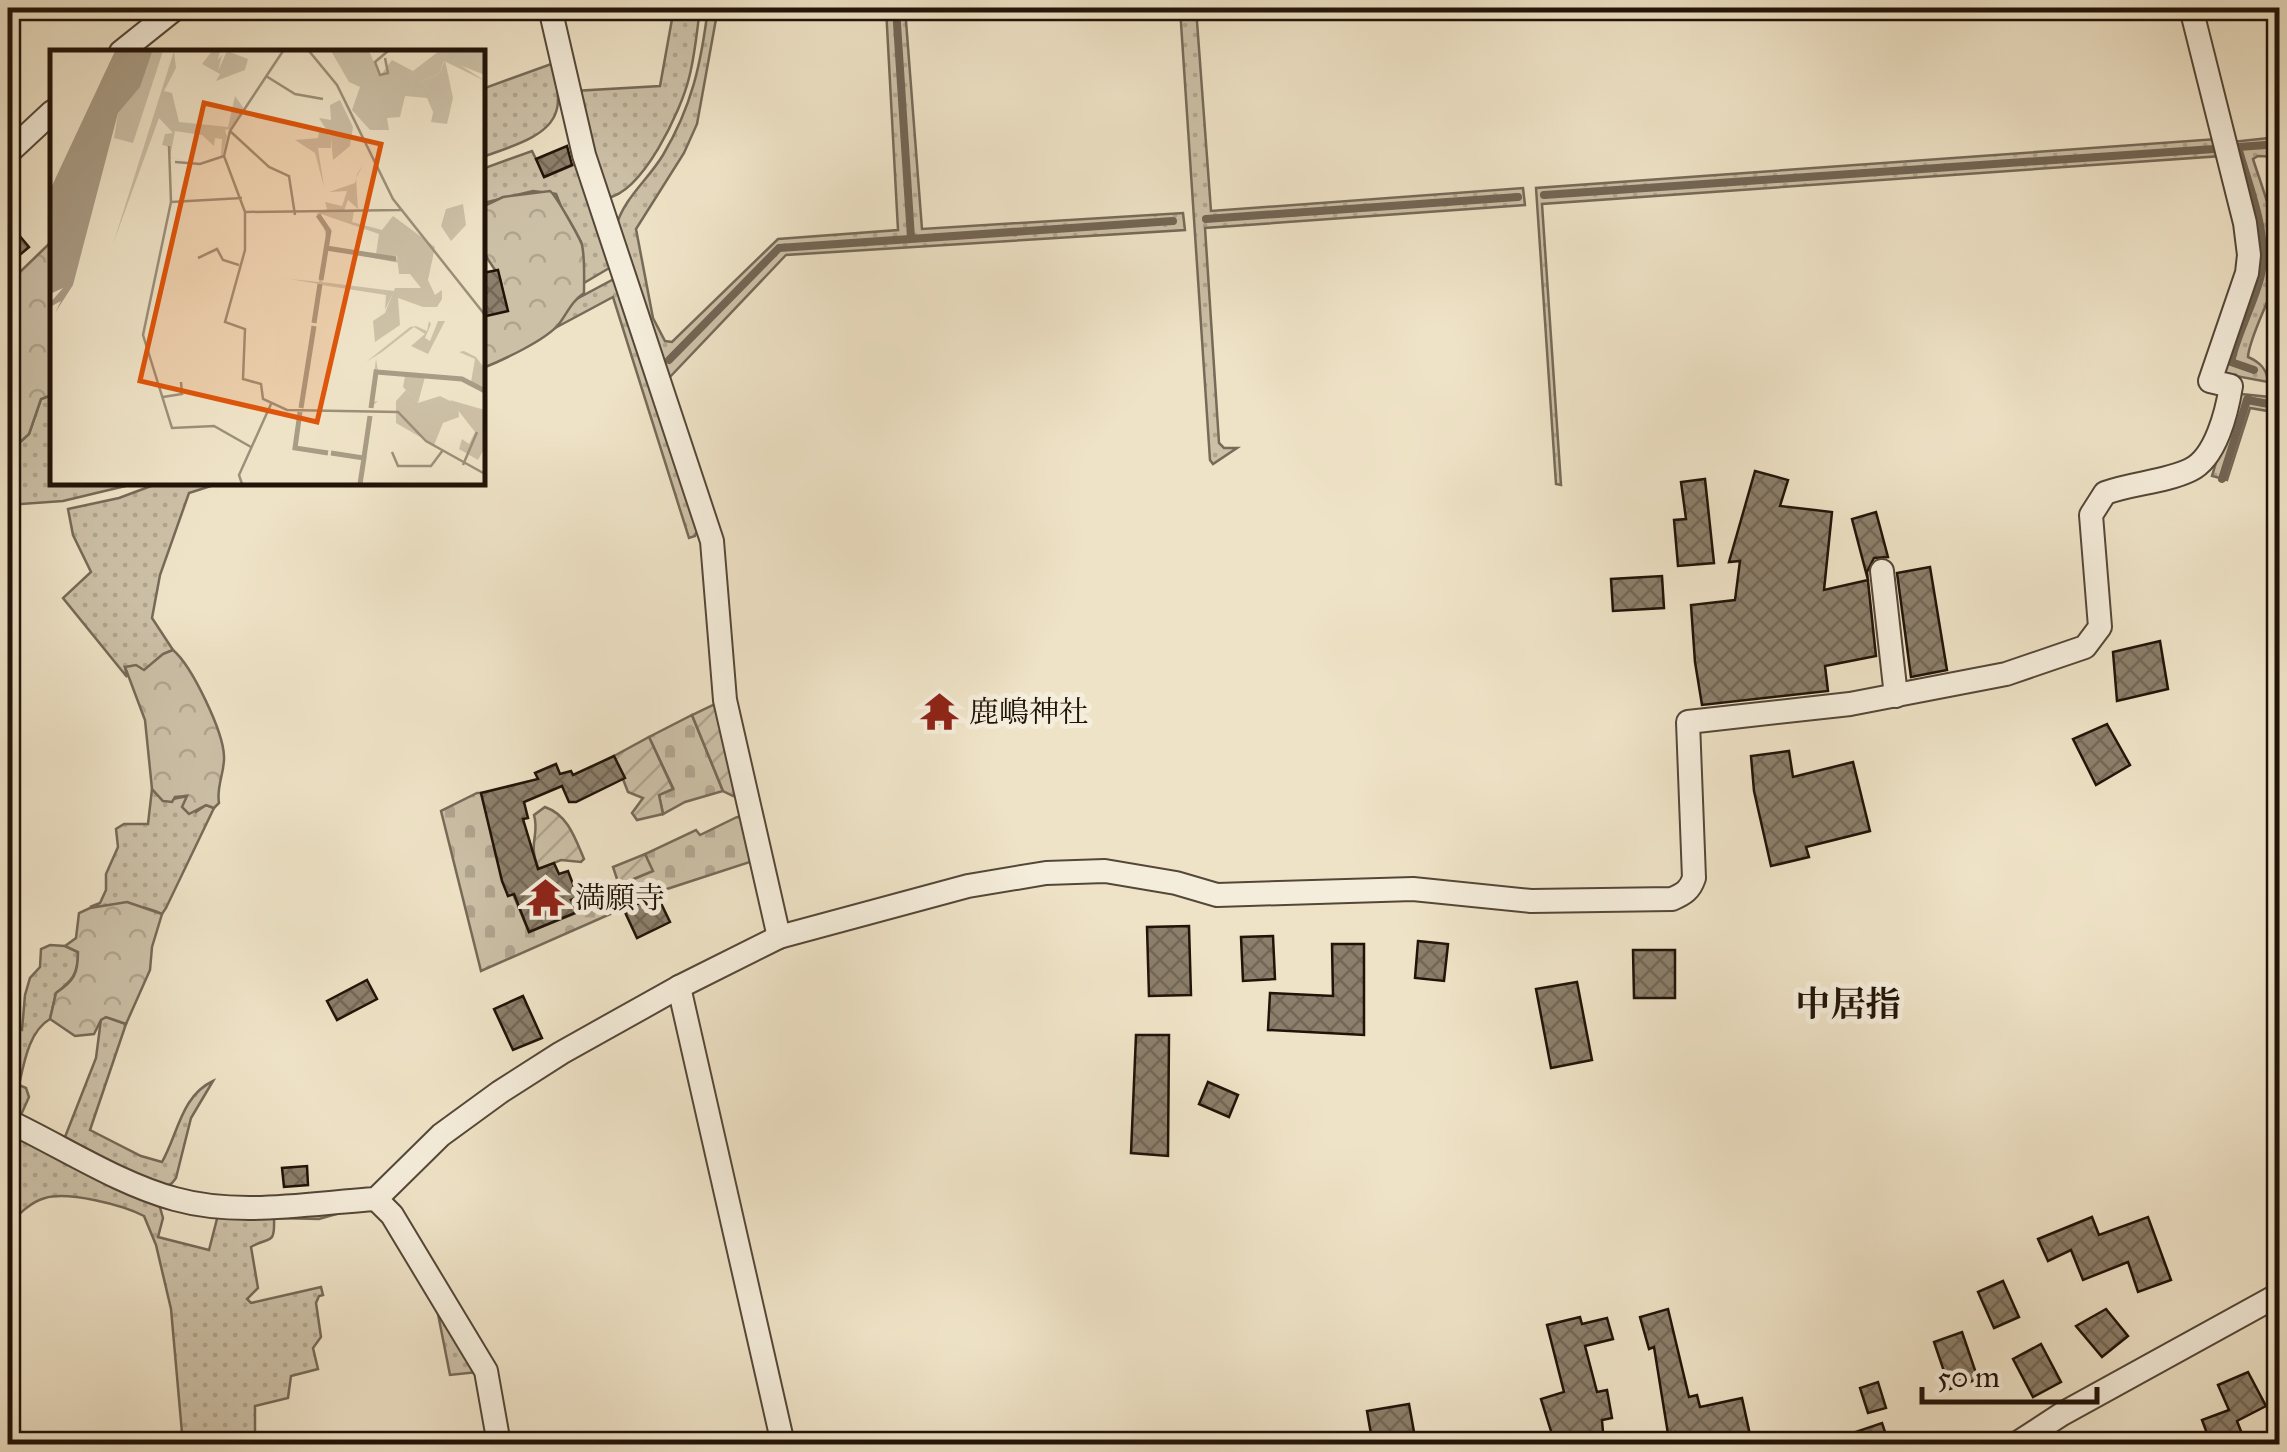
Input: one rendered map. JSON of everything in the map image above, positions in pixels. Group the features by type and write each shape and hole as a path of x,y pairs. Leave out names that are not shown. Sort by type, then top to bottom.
{"street":[{"path":"124,50 176,8"},
{"path":"550,8 584,155 712,541 725,700 779,938"},
{"path":"8,1121 175,1200 258,1207 376,1199 441,1135 500,1092 679,987 779,938 968,886 1079,871 1132,874 1217,895 1413,889 1531,901 1672,898 1690,888 1694,878 1688,722 1813,710 1896,696 2006,674 2086,647 2100,627 2090,515 2096,503 2117,488 2190,471 2203,462 2228,406 2232,386 2210,381 2249,255 2245,223 2190,8"},
{"path":"8,154 50,114"},
{"path":"1882,571 1896,696"},
{"path":"679,987 783,1444"},
{"path":"376,1199 392,1215 486,1371 499,1444"},
{"path":"2016,1444 2062,1414 2280,1294"}],"green space":[{"path":"674,8 700,8 685,92 647,166 621,192 607,198 574,91 660,86"},
{"path":"708,8 718,8 697,124 684,153 636,229 653,318 665,341 672,342 778,239 898,230 886,8 905,8 922,229 1183,213 1185,230 786,255 668,379 616,227 624,207 663,155 681,119 698,66"},
{"path":"1180,8 1196,8 1211,211 1523,188 1525,205 1205,228 1219,443 1224,448 1237,448 1213,464 1210,460"},
{"path":"554,63 556,112 552,121 535,135 485,156 485,88"},
{"path":"2279,137 2279,157 2253,159 2272,220 2277,267 2248,357 2262,366 2268,382 2225,374 2222,368 2246,302 2231,142"},
{"path":"2217,139 2221,156 1542,204 1561,485 1556,484 1536,188"},
{"path":"532,151 545,177 578,163 611,267 584,283 581,242 556,194 533,191 485,204 485,168"},
{"path":"550,191 582,245 584,293 544,337 485,367 485,310 502,297 502,289 485,252 485,206 503,197"},
{"path":"50,243 50,396 41,399 29,434 8,453 8,275 20,272"},
{"path":"612,280 619,281 698,529 689,538 613,297 557,327 571,302"},
{"path":"2241,394 2279,398 2279,413 2250,408 2227,480 2212,476 2235,400"},
{"path":"50,396 50,485 130,485 63,501 8,505 8,453 29,434 41,399"},
{"path":"154,485 214,485 189,493 160,575 152,618 173,650 144,671 125,667 127,677 63,598 91,572 73,535 68,509 119,498"},
{"path":"173,650 205,700 224,756 219,803 189,814 182,807 187,796 163,801 152,789 145,720 125,667 136,665 144,670"},
{"path":"719,702 736,793 733,796 723,791 692,715"},
{"path":"692,715 723,791 685,802 663,814 659,795 673,788 649,737"},
{"path":"649,737 673,789 659,795 663,814 637,820 632,813 643,798 628,792 614,756"},
{"path":"152,789 163,801 188,796 196,812 206,805 214,808 166,908 162,914 135,906 90,907 100,903 106,890 106,874 118,847 116,829 124,824 148,824"},
{"path":"481,793 508,896 513,894 529,932 576,913 573,905 652,871 645,854 696,830 700,835 737,817 743,818 753,861 667,889 481,971 441,811"},
{"path":"545,807 570,828 584,859 581,862 561,860 539,869 534,853 534,815"},
{"path":"645,854 653,871 619,885 613,867"},
{"path":"127,902 162,914 150,970 126,1024 106,1017 94,1034 75,1036 50,1019 56,993 71,981 77,966 78,952 65,946 76,938 79,913"},
{"path":"50,945 78,952 77,966 70,980 56,993 50,1019 37,1031 28,1048 19,1085 26,1088 29,1097 21,1115 8,1110 8,1026 22,1030 30,978 40,967 41,949"},
{"path":"101,1019 126,1024 90,1130 141,1156 162,1162 187,1106 213,1081 191,1118 176,1178 171,1184 153,1184 127,1173 65,1137 96,1058"},
{"path":"8,1128 159,1204 163,1218 158,1237 209,1250 218,1215 354,1209 319,1219 274,1218 272,1237 251,1247 258,1288 247,1299 251,1303 321,1287 323,1295 316,1303 321,1337 313,1348 318,1369 291,1376 288,1398 255,1406 255,1444 183,1444 171,1309 156,1245 144,1216 95,1200 55,1196 34,1203 8,1226"},
{"path":"437,1309 478,1372 450,1375"}],"building":[{"path":"567,146 572,165 544,177 536,159"},
{"path":"8,222 29,247 8,265"},
{"path":"498,270 508,311 485,316 485,272"},
{"path":"1755,471 1788,480 1780,506 1832,512 1824,590 1868,580 1876,656 1825,666 1828,691 1702,705 1691,605 1735,600 1740,561 1729,562"},
{"path":"1705,479 1714,563 1678,566 1674,520 1686,519 1681,482"},
{"path":"1876,512 1888,557 1874,558 1868,579 1852,519"},
{"path":"1930,567 1947,670 1911,677 1897,573"},
{"path":"1662,576 1664,608 1613,611 1611,579"},
{"path":"2160,641 2168,689 2117,701 2113,652"},
{"name":"鹿嶋神社","path":"932,701 949,701 947,724 929,723"},
{"path":"2107,724 2130,765 2096,785 2073,739"},
{"path":"1789,751 1793,777 1853,762 1870,831 1806,847 1809,857 1771,866 1754,791 1751,756"},
{"path":"614,756 625,778 576,802 569,802 562,786 524,802 528,818 523,819 538,869 554,863 559,874 568,871 578,897 571,900 577,912 529,932 514,894 508,896 502,881 481,793 538,779 535,773 556,764 560,774 571,771 573,775"},
{"path":"657,895 670,922 637,938 624,910"},
{"path":"1189,926 1191,995 1149,996 1147,927"},
{"path":"1273,936 1275,979 1243,981 1241,937"},
{"path":"1418,941 1448,944 1444,981 1415,978"},
{"path":"1332,944 1364,944 1364,1035 1268,1030 1270,993 1333,996"},
{"path":"1633,950 1675,950 1675,998 1634,998"},
{"path":"367,980 377,999 337,1020 327,1001"},
{"path":"1577,982 1592,1060 1551,1068 1536,989"},
{"path":"523,996 542,1038 513,1050 494,1009"},
{"path":"1136,1035 1169,1035 1168,1156 1131,1153"},
{"path":"1208,1082 1238,1095 1229,1117 1199,1104"},
{"path":"307,1166 308,1185 284,1187 282,1168"},
{"path":"2092,1217 2099,1235 2148,1217 2171,1280 2138,1292 2128,1262 2083,1280 2071,1250 2048,1261 2038,1239"},
{"path":"2003,1281 2019,1317 1994,1328 1978,1292"},
{"path":"1668,1309 1689,1397 1697,1395 1700,1407 1742,1398 1750,1435 1704,1444 1679,1444 1675,1432 1668,1434 1654,1347 1649,1349 1640,1317"},
{"path":"2106,1309 2128,1336 2102,1357 2076,1326"},
{"path":"1580,1317 1582,1324 1607,1318 1613,1339 1585,1346 1597,1392 1607,1390 1612,1418 1602,1420 1604,1444 1555,1444 1541,1399 1564,1392 1547,1325"},
{"path":"1962,1332 1978,1379 1950,1389 1934,1342"},
{"path":"2041,1344 2061,1382 2033,1397 2013,1359"},
{"path":"2248,1372 2266,1406 2237,1421 2246,1444 2211,1444 2202,1420 2229,1410 2218,1385"},
{"path":"1878,1382 1886,1408 1868,1413 1860,1388"},
{"path":"1409,1404 1414,1432 1372,1440 1367,1411"},
{"path":"1882,1423 1889,1444 1830,1444 1829,1441"}],"waterway":[{"path":"896,8 911,238"},
{"path":"2254,370 2231,362 2263,263 2261,230 2238,147 2280,144"},
{"path":"1544,195 2214,149"},
{"path":"1206,219 1518,197"},
{"path":"669,360 779,248 1173,221"},
{"path":"2248,398 2280,406"},
{"path":"2222,479 2247,400"}],"place":[{"name":"鹿嶋神社","path":"939,712"},
{"name":"満願寺","path":"545,898"}],"district":[{"name":"中居指","path":"1848,1004"}]}
